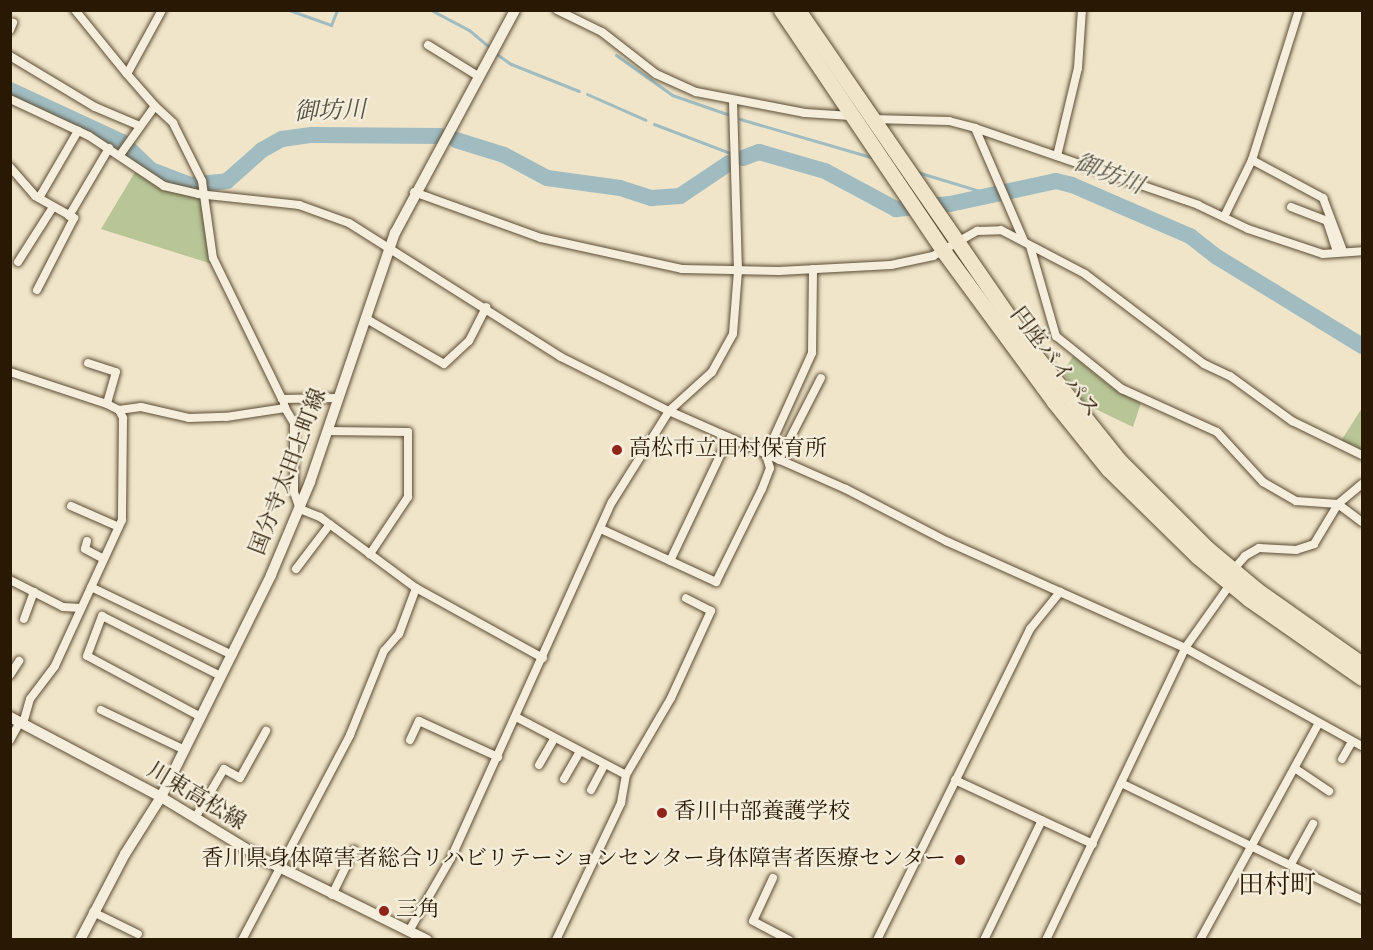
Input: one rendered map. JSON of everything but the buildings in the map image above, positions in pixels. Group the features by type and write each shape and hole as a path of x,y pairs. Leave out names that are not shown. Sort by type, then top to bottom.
{"highway":[{"name":"円座バイパス","path":"781,10 907,198 920,216 950,247 1054,402 1108,469 1234,576 1362,678"},
{"name":"円座バイパス","path":"798,10 876,119 936,212 950,247"},
{"name":"円座バイパス","path":"1234,576 1362,664"}],"main road":[{"name":"国分寺太田上町線","path":"80,939 93,912 161,797 232,655 300,508 389,248 414,192 515,10"},
{"name":"川東高松線","path":"18,720 161,797 279,868 427,939"}],"street":[{"path":"75,10 127,74 173,123 203,188 213,258 294,423 294,492 300,508 330,524 416,588 543,658"},
{"path":"127,74 162,10"},
{"path":"557,10 602,32 656,74 696,92 733,102 876,119 949,121 1057,156 1323,254 1362,251"},
{"path":"806,10 876,119"},
{"path":"1057,156 1078,68 1082,10"},
{"path":"1224,217 1252,160 1299,10"},
{"path":"428,45 478,76"},
{"path":"10,56 95,107 140,126"},
{"path":"10,99 109,148 124,148 154,182 203,188 314,209 364,231 561,357 669,411 846,489 945,541 1185,648 1362,746"},
{"path":"409,931 451,858 602,529 612,502 669,411 712,372 724,354 737,310 733,102"},
{"path":"124,148 155,106"},
{"path":"975,128 1027,244 1054,330 1063,342 1122,389 1217,432 1278,494 1313,504 1338,504 1362,522"},
{"path":"39,198 78,131"},
{"path":"69,216 109,148"},
{"path":"1252,160 1323,198 1340,252"},
{"path":"10,168 39,198 74,218 37,290"},
{"path":"414,192 541,238 664,268 738,271 891,265 950,247 991,228 1085,274 1204,364 1230,376 1292,421 1362,455"},
{"path":"18,262 53,207"},
{"path":"1291,207 1327,221 1340,252"},
{"path":"602,529 716,582 770,468 766,455 812,353 813,269"},
{"path":"365,318 444,364 469,340 486,307"},
{"path":"88,363 116,372 107,404"},
{"path":"10,372 119,410 141,407 189,418 285,408"},
{"path":"778,460 821,378"},
{"path":"282,399 338,398"},
{"path":"10,740 30,699 55,666 119,527 123,510 123,418 119,410"},
{"path":"327,431 408,432 408,497 370,554"},
{"path":"670,561 729,438"},
{"path":"1046,939 1185,648 1245,556 1259,548 1296,550 1314,544 1338,504 1362,484"},
{"path":"72,506 119,527"},
{"path":"296,569 330,524"},
{"path":"87,541 85,549 104,559"},
{"path":"10,580 63,607 81,608"},
{"path":"91,587 232,655"},
{"path":"244,939 350,735 384,651 399,634 416,588"},
{"path":"24,619 34,592"},
{"path":"877,939 1030,628 1060,592"},
{"path":"556,939 621,803 626,775 671,698 711,611 686,598"},
{"path":"201,717 87,656 102,616 221,676"},
{"path":"10,675 19,661"},
{"path":"101,710 185,750"},
{"path":"516,717 579,753 626,775"},
{"path":"410,740 419,721 498,757"},
{"path":"1200,939 1233,884 1250,842 1296,769 1319,723"},
{"path":"195,818 224,769 240,778 266,731"},
{"path":"539,765 554,739"},
{"path":"1342,759 1352,742"},
{"path":"564,779 579,753"},
{"path":"591,790 604,766"},
{"path":"1296,769 1329,791"},
{"path":"956,780 1093,843"},
{"path":"1121,783 1250,842 1362,900"},
{"path":"984,939 1042,820"},
{"path":"1291,864 1313,824"},
{"path":"332,895 354,850"},
{"path":"773,878 753,921 789,939"},
{"path":"93,912 138,934"}],"green space":[{"path":"135,172 162,188 198,196 202,201 212,264 101,229"},
{"path":"1073,356 1110,386 1141,403 1133,427 1085,404 1063,373"},
{"path":"1362,408 1362,450 1341,441"}],"waterway":[{"path":"289,10 331,25 337,10"},
{"path":"431,10 469,30 488,46"},
{"path":"498,55 511,64 579,91"},
{"path":"616,55 672,95 727,114"},
{"name":"御坊川","path":"10,90 122,142 151,170 190,185 227,181 262,150 282,139 312,135 440,136"},
{"path":"587,94 646,120"},
{"path":"740,119 871,157"},
{"path":"654,124 743,158"},
{"name":"御坊川","path":"456,140 504,155 547,178 620,188 651,198 680,196 729,163"},
{"name":"御坊川","path":"743,158 759,152 825,171 896,209 950,204 1056,181 1072,185 1190,236 1217,257 1362,346"},
{"path":"917,172 993,195"}],"place":[{"name":"高松市立田村保育所","path":"617,450"},
{"name":"香川中部養護学校","path":"662,813"},
{"name":"香川県身体障害者総合リハビリテーションセンター身体障害者医療センター","path":"960,860"},
{"name":"三角","path":"384,911"}],"district":[{"name":"田村町","path":"1277,887"}]}
